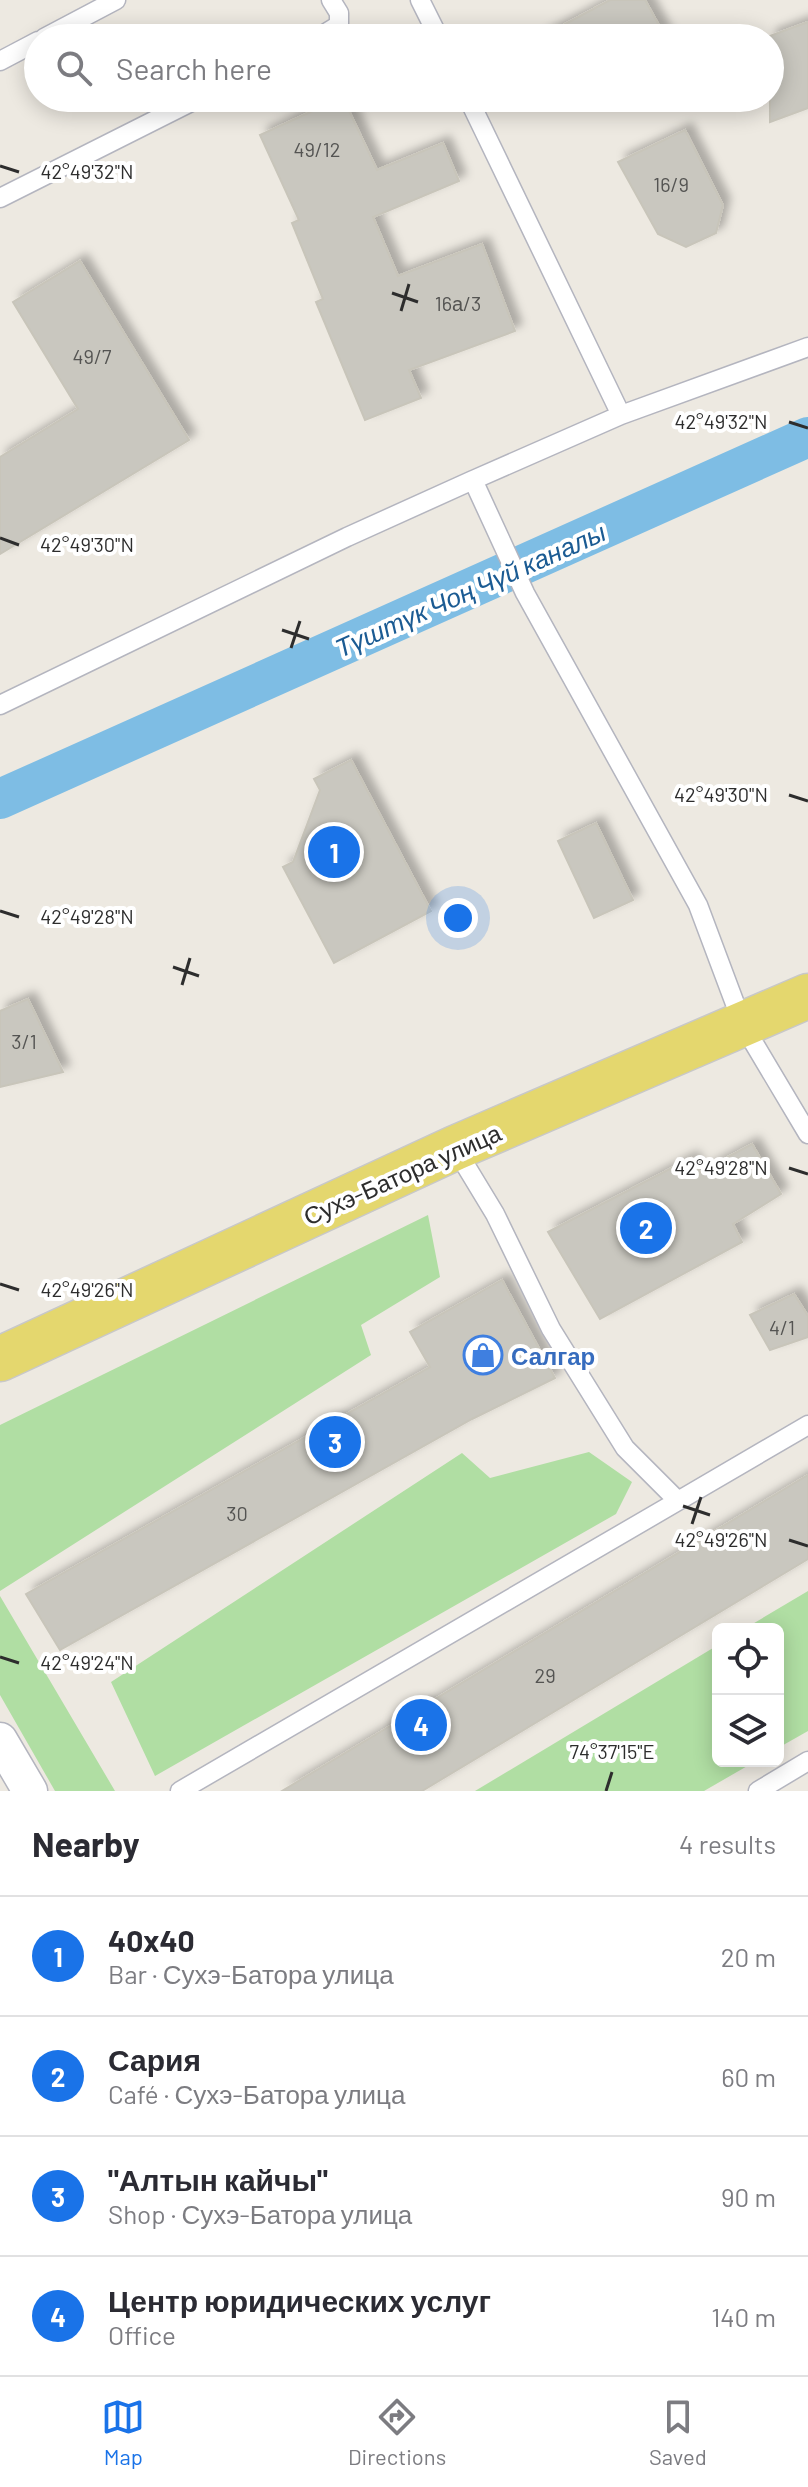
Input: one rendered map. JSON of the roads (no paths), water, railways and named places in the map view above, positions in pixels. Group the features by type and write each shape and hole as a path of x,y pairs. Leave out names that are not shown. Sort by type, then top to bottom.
{"main road":[{"name":"Сухэ-Батора улица","path":"0,1359 455,1148 808,996"}],"street":[{"path":"0,1740 30,1791"}],"lane":[{"path":"71,24 116,0"},
{"path":"331,0 339,13 339,24"},
{"path":"420,0 432,24"},
{"path":"0,61 24,48"},
{"path":"0,198 171,112"},
{"path":"475,112 621,415"},
{"path":"0,705 347,537 473,480 621,415 808,347"},
{"path":"473,480 525,593 698,905 743,1025 808,1134"},
{"path":"455,1148 495,1214 551,1329 625,1448 678,1501"},
{"path":"180,1791 808,1425"},
{"path":"758,1791 808,1761"}],"waterway":[{"name":"Түштүк Чоң Чүй каналы","path":"0,799 808,437"}],"place":[{"name":"40x40","path":"334,852"},
{"name":"Сария","path":"646,1228"},
{"name":"Салгар","path":"483,1355"},
{"name":"\"Алтын кайчы\"","path":"335,1442"},
{"name":"Центр юридических услуг","path":"421,1725"}]}
